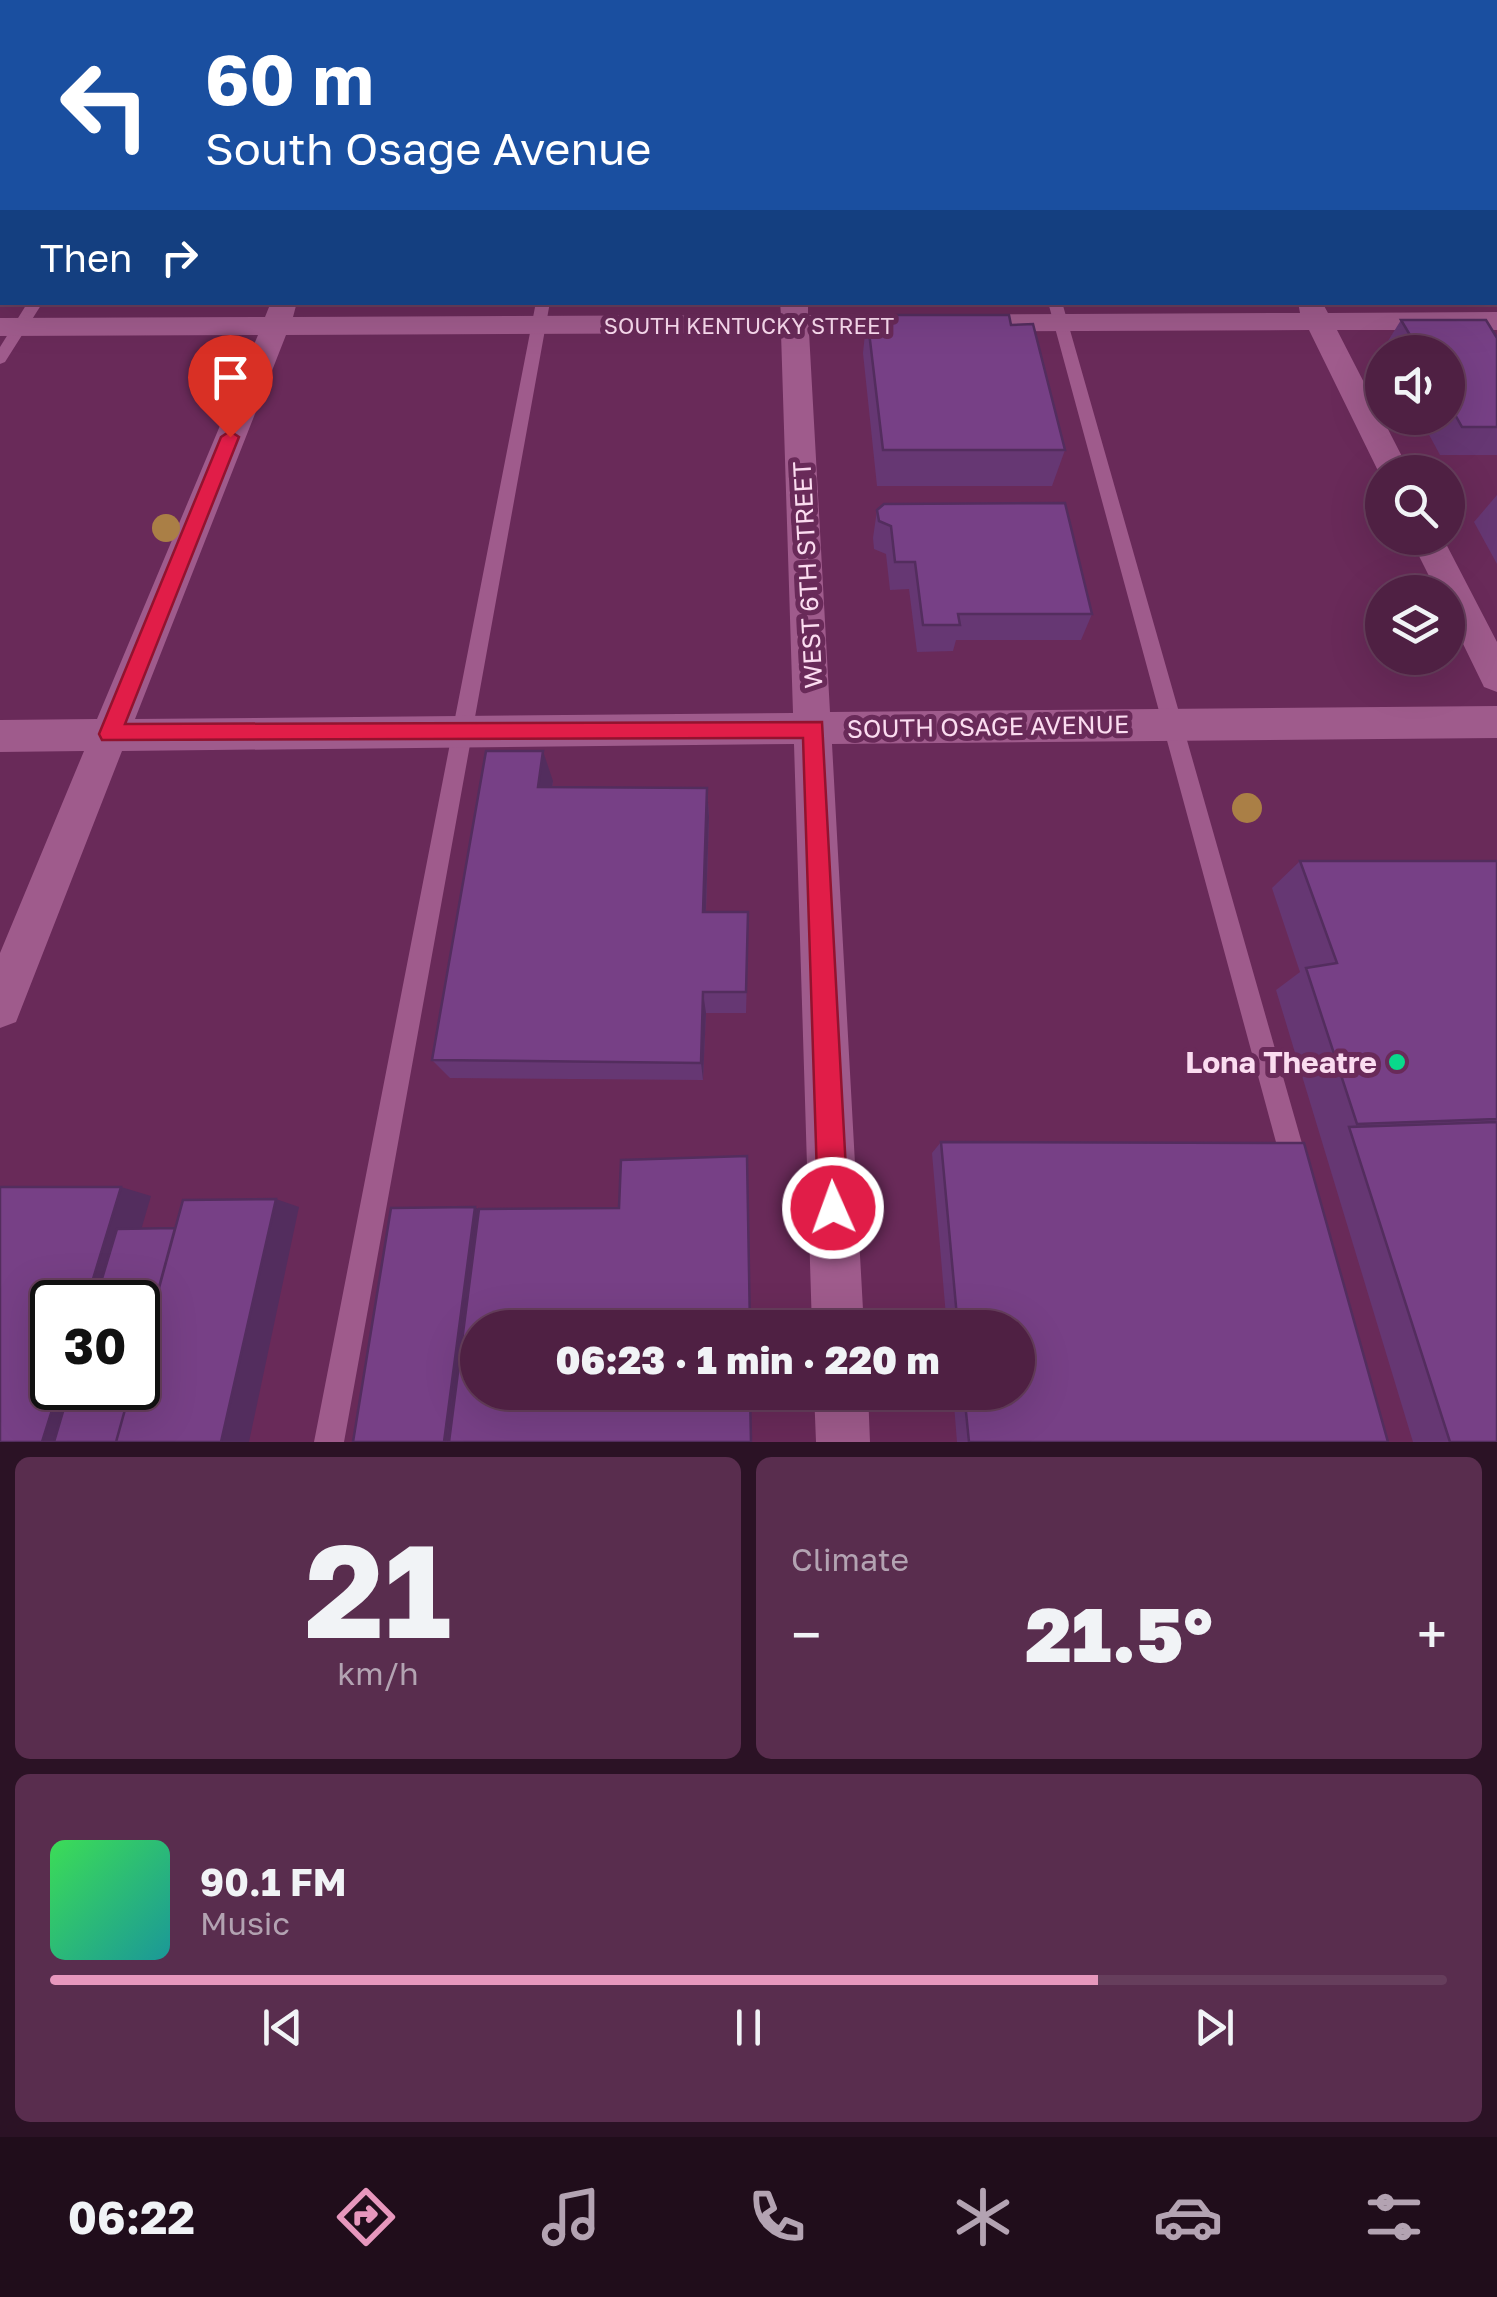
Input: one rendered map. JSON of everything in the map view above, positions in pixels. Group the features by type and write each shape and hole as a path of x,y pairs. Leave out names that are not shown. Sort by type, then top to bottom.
{"street":[{"name":"SOUTH KENTUCKY STREET","path":"10,327 280,314 1314,312 1497,322"},
{"path":"1314,312 1386,455"},
{"name":"WEST 6TH STREET","path":"795,313 837,1310"},
{"path":"0,1006 280,314"},
{"path":"1436,555 1497,677"},
{"name":"SOUTH OSAGE AVENUE","path":"0,736 1497,722"},
{"path":"842,1410 843,1442"}],"lane":[{"path":"0,359 10,327 33,305"},
{"path":"1058,313 1304,1196"},
{"path":"329,1442 541,314"}],"building":[{"path":"867,315 1009,315 1011,325 1033,324 1065,450 883,450"},
{"path":"1401,320 1486,320 1497,338 1497,427 1465,427 1465,335 1410,335"},
{"path":"1065,503 1092,614 958,614 960,625 923,625 915,562 895,562 891,526 879,521 877,510 884,504"},
{"path":"486,751 543,751 538,787 707,788 703,912 748,912 746,992 703,992 701,1063 432,1060"},
{"name":"Lona Theatre","path":"1300,861 1497,861 1497,1119 1357,1124 1306,968 1337,963"},
{"path":"1497,1122 1497,1442 1450,1442 1349,1127"},
{"path":"941,1142 1304,1143 1388,1442 969,1442 966,1410 1035,1410 1035,1310 956,1310"},
{"path":"747,1156 750,1310 466,1310 479,1209 619,1208 621,1160"},
{"path":"0,1187 121,1187 93,1280 30,1280 30,1410 52,1410 42,1442 0,1442"},
{"path":"276,1199 221,1442 116,1442 125,1410 160,1410 160,1284 183,1200"},
{"path":"475,1207 444,1442 353,1442 391,1208"},
{"path":"175,1228 160,1284 160,1280 102,1280 117,1229"},
{"path":"460,1357 460,1410 750,1410 751,1442 449,1442"},
{"path":"63,1410 125,1410 116,1442 54,1442"}],"place":[{"name":"Lona Theatre","path":"1397,1062"}],"route":[{"path":"230,437 110,734 814,728 833,1208"}]}
